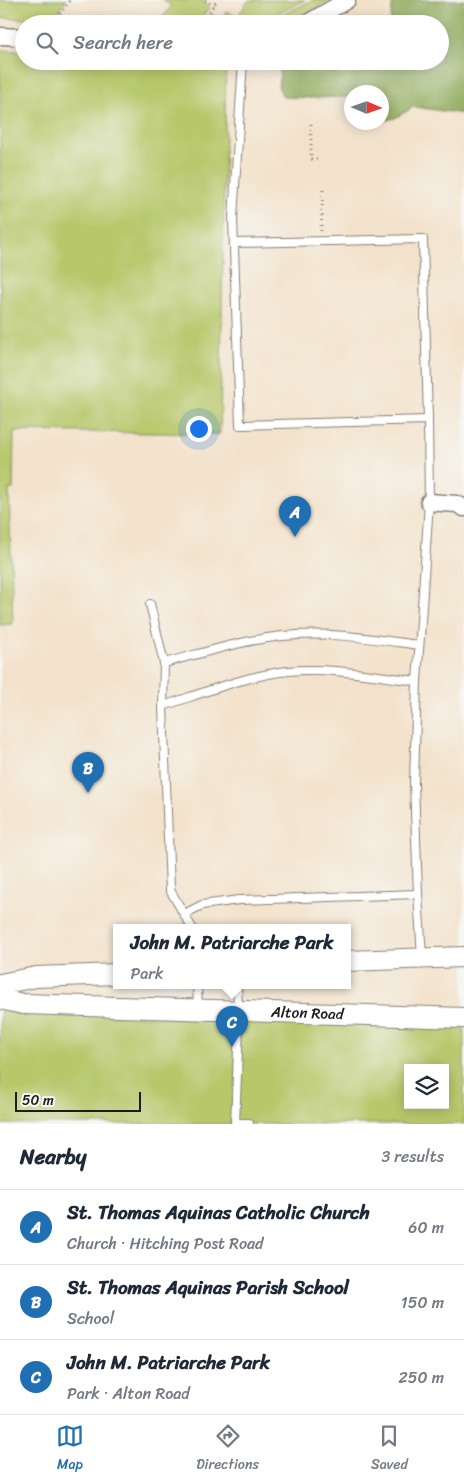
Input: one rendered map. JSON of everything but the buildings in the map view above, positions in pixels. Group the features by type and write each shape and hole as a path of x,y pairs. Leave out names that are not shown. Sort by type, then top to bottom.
{"street":[{"path":"321,15 347,0"},
{"path":"0,36 15,37"},
{"path":"429,502 457,504 464,508"},
{"path":"351,961 464,957"},
{"path":"0,984 36,977 113,974"},
{"name":"Alton Road","path":"0,999 23,1004 464,1018"}],"lane":[{"path":"242,70 233,218 240,425 428,420"},
{"path":"234,243 423,239 429,502 417,681 414,783 422,957"},
{"path":"150,604 164,663 163,706 170,890 190,924"},
{"path":"164,663 244,642 285,636 318,634 351,636 420,645"},
{"path":"163,706 241,681 288,671 318,670 417,681"},
{"path":"184,914 202,905 239,900 418,894"},
{"path":"197,989 198,1010"},
{"path":"237,989 239,1011 235,1123 249,1123"}],"path":[{"path":"59,15 70,0"},
{"path":"205,0 215,4 207,15"},
{"path":"311,124 311,159 317,159"},
{"path":"320,241 323,189"}],"green space":[{"path":"0,0 66,0 56,15 15,15 15,19 0,18"},
{"path":"163,0 201,0 210,7 204,15 165,15 171,6"},
{"path":"249,0 305,0 271,15 238,15"},
{"path":"313,0 329,0 303,15 280,15"},
{"path":"393,0 464,0 464,114 414,107 389,119 389,85 344,85 344,97 311,98 283,97 278,86 280,70 449,70 449,15 391,15"},
{"path":"227,11 234,15 224,15"},
{"path":"0,50 15,51 15,70 226,70 220,434 14,431 13,489 9,489 13,624 0,625"},
{"path":"0,1011 464,1027 464,1124 0,1124"}],"place":[{"name":"St. Thomas Aquinas Catholic Church","path":"295,537"},
{"name":"St. Thomas Aquinas Parish School","path":"88,793"},
{"name":"John M. Patriarche Park","path":"232,1047"}]}
